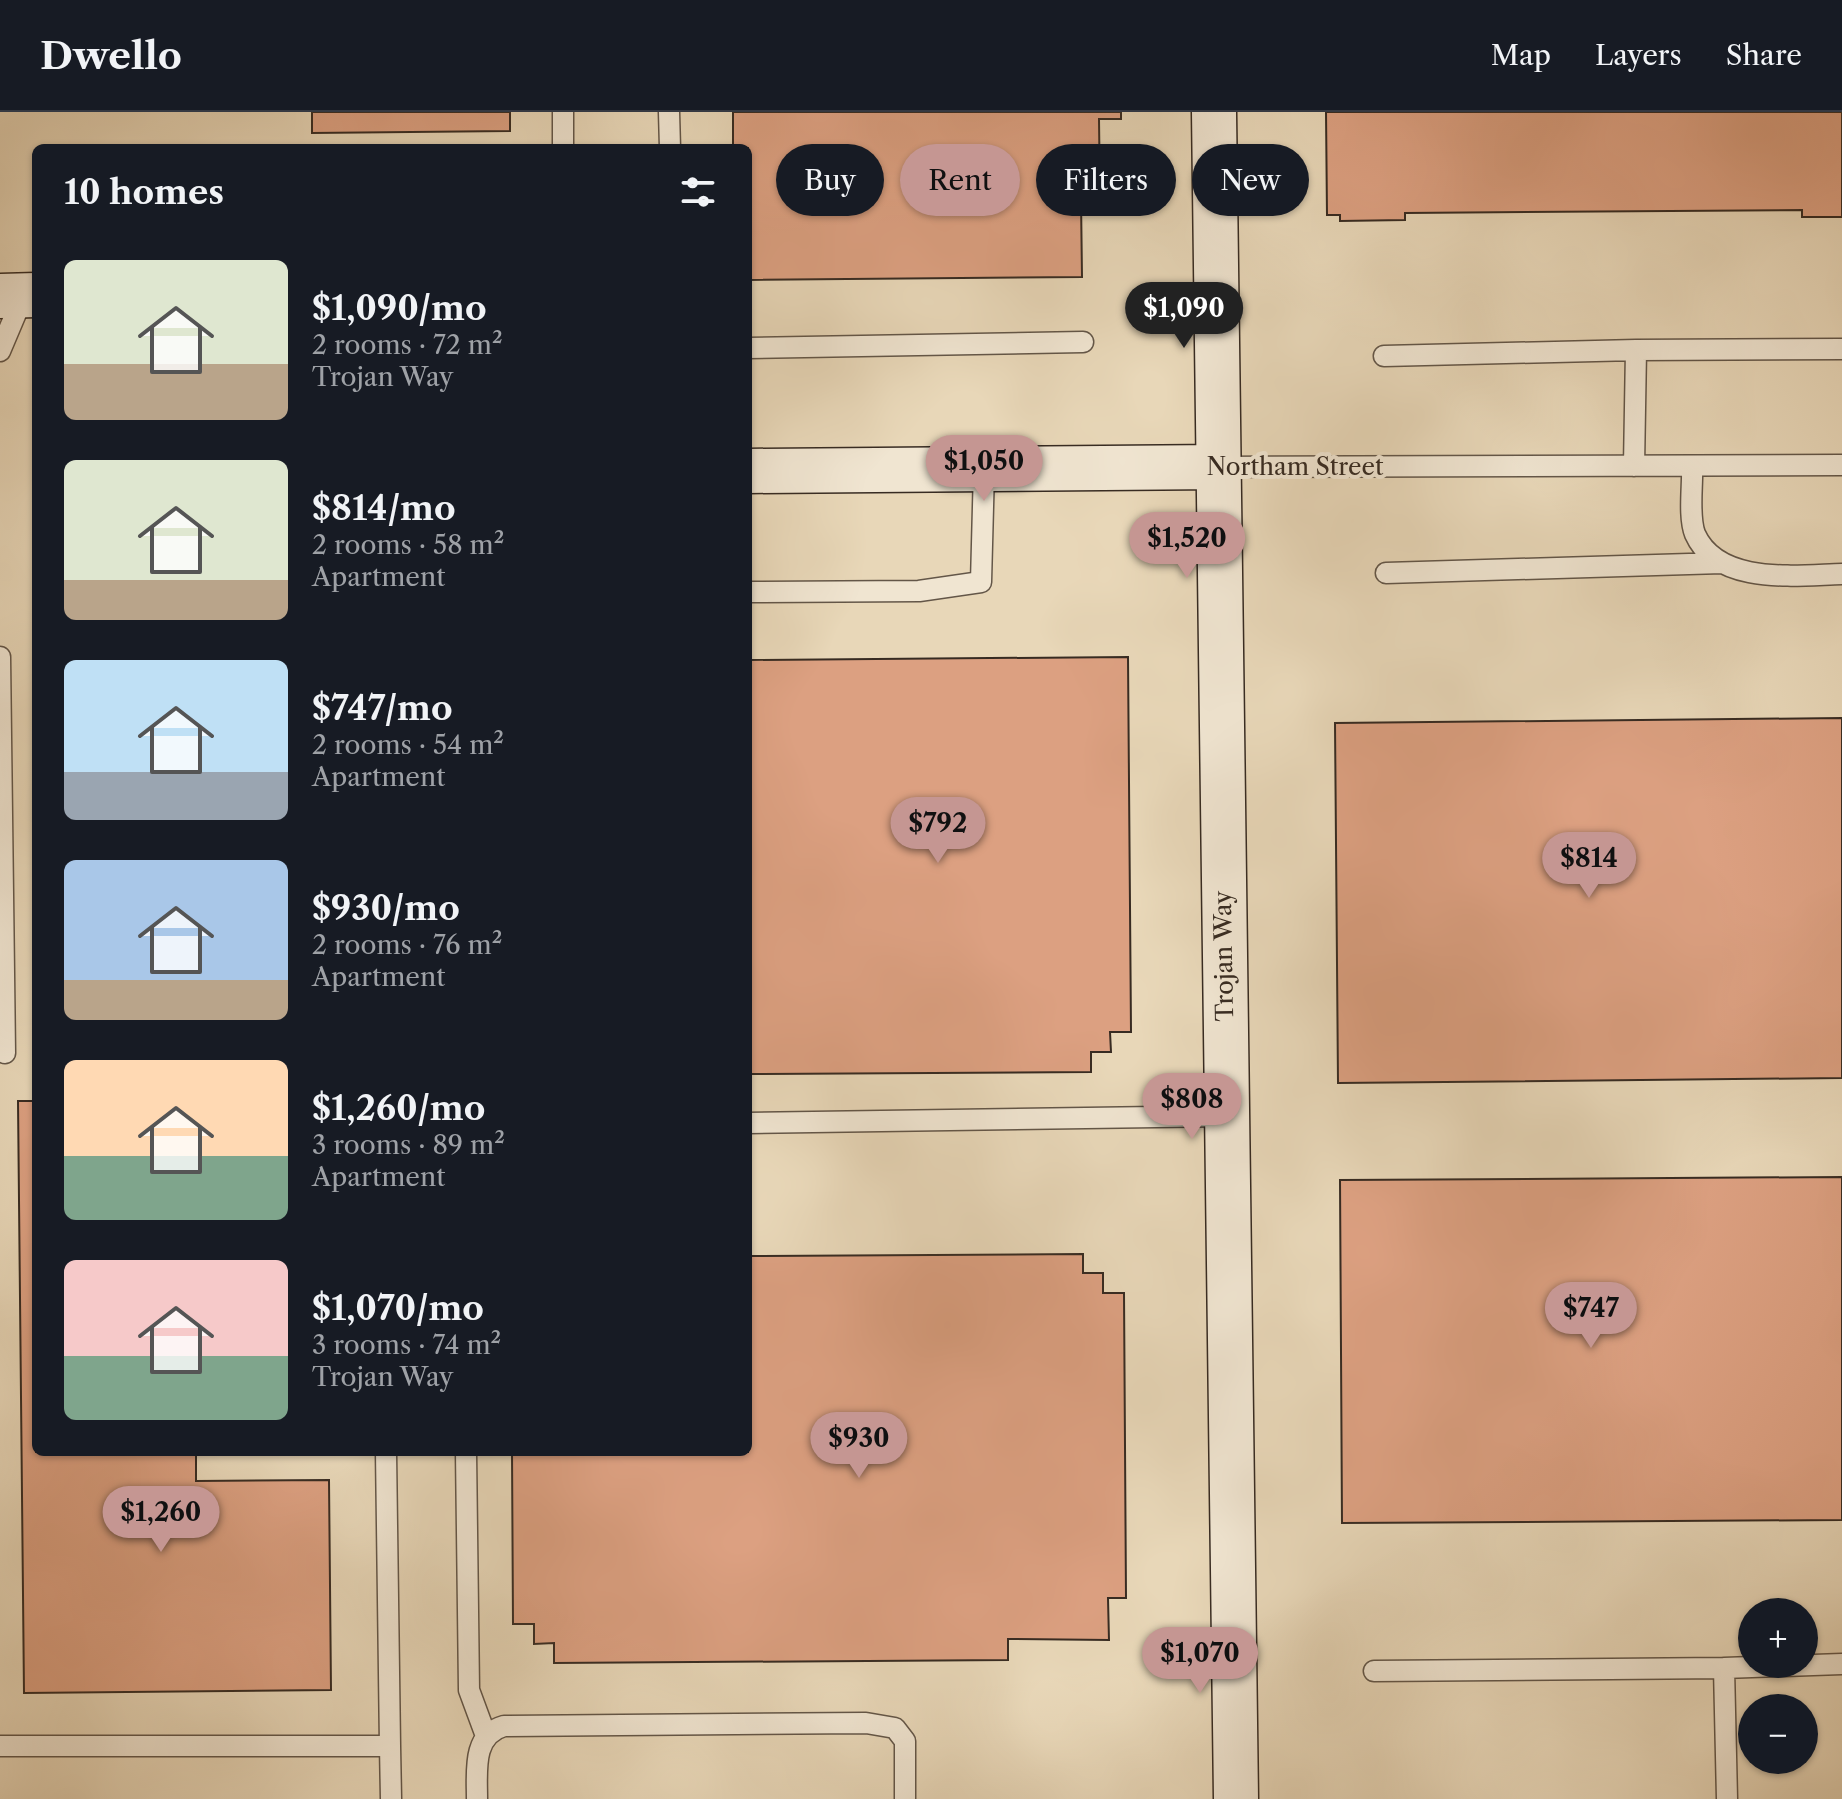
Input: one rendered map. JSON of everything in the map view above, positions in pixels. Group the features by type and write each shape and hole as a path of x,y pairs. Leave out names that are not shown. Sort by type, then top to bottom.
{"street":[{"name":"Trojan Way","path":"1214,112 1236,1799"},
{"name":"Northam Street","path":"752,471 1219,467"}],"lane":[{"path":"563,112 563,144"},
{"path":"669,112 670,144"},
{"path":"0,351 24,290"},
{"path":"752,348 1083,342"},
{"path":"1384,356 1842,349"},
{"path":"1634,466 1636,350"},
{"name":"Northam Street","path":"1219,467 1842,465"},
{"path":"1692,466 1694,532 1722,563"},
{"path":"752,592 919,591 981,582 984,469"},
{"path":"1386,573 1722,563 1774,576 1842,574"},
{"path":"0,657 5,1053"},
{"path":"752,1123 1226,1116"},
{"path":"386,1456 391,1799"},
{"path":"466,1456 469,1690 486,1736 477,1762 477,1799"},
{"path":"1374,1671 1842,1664"},
{"path":"1724,1668 1727,1799"},
{"path":"486,1736 504,1726 885,1724 901,1733 905,1741 905,1799"},
{"path":"0,1746 390,1746"}],"building":[{"path":"312,112 510,112 510,131 312,133"},
{"path":"733,112 1121,112 1121,119 1099,119 1099,144 1036,144 1036,216 1081,216 1082,277 752,280 752,144 733,144"},
{"path":"1326,112 1842,112 1842,217 1802,217 1802,210 1405,213 1405,220 1340,221 1340,215 1327,215"},
{"path":"1128,657 1131,1032 1110,1032 1111,1052 1091,1052 1091,1072 752,1074 752,660"},
{"path":"1842,718 1842,1078 1338,1083 1335,723"},
{"path":"18,1101 32,1101 32,1456 196,1456 196,1481 329,1480 331,1690 24,1693"},
{"path":"1842,1177 1842,1520 1342,1523 1340,1180"},
{"path":"1083,1254 1083,1273 1103,1273 1103,1293 1124,1293 1126,1598 1108,1598 1109,1640 1008,1639 1008,1660 554,1663 554,1643 534,1644 534,1624 513,1624 512,1456 752,1456 752,1256"}]}
